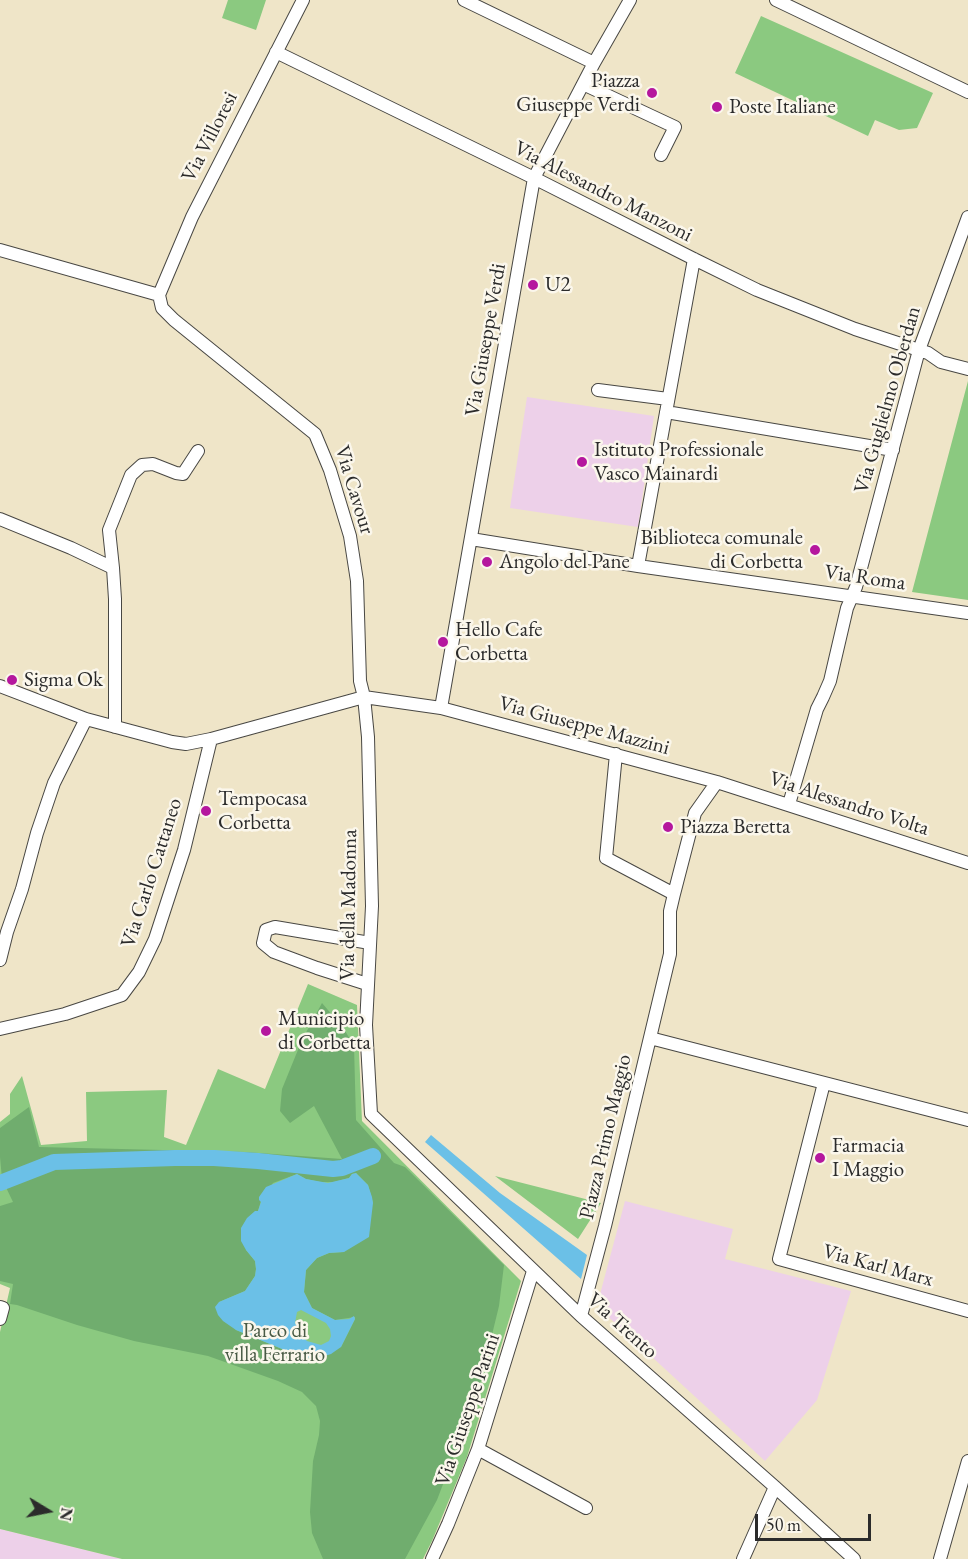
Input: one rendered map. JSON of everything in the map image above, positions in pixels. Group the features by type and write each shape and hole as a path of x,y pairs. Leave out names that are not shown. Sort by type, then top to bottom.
{"street":[{"name":"Via Villoresi","path":"159,295 192,217 303,0"},
{"path":"464,0 594,63"},
{"name":"Via Giuseppe Verdi","path":"441,708 534,178 630,0"},
{"path":"776,0 968,92"},
{"name":"Via Alessandro Manzoni","path":"276,52 757,290 844,324 928,353 941,362 968,369"},
{"path":"583,84 675,127 661,155"},
{"name":"Via Guglielmo Oberdan","path":"789,804 817,709 830,681 847,608 856,587 919,350 968,217"},
{"path":"0,250 159,295"},
{"path":"638,566 693,259"},
{"name":"Via Cavour","path":"159,295 162,308 174,320 315,434 330,470 350,536 357,581 360,681 364,697"},
{"path":"598,390 668,399"},
{"path":"666,412 893,450"},
{"path":"115,727 116,622 109,530 131,475 142,465 153,464 183,474 198,451"},
{"path":"0,519 113,568"},
{"name":"Via Roma","path":"471,539 638,566 968,613"},
{"path":"0,686 86,719 186,744 364,697"},
{"name":"Via Giuseppe Mazzini","path":"364,697 441,708 717,782"},
{"name":"Via della Madonna","path":"364,697 368,737 371,835 372,906 366,1025 371,1114"},
{"path":"0,960 3,931 22,889 54,783 86,719"},
{"name":"Via Carlo Cattaneo","path":"0,1029 65,1014 122,995 139,972 154,939 184,850 211,739"},
{"path":"616,754 606,858 674,894"},
{"path":"650,1038 670,954 670,911 695,813 717,782"},
{"name":"Via Alessandro Volta","path":"717,782 968,863"},
{"path":"367,984 274,952 263,943 266,930 275,927 370,943"},
{"name":"Piazza Primo Maggio","path":"581,1316 650,1038 968,1120"},
{"name":"Via Karl Marx","path":"824,1083 779,1259 968,1311"},
{"name":"Via Trento","path":"371,1114 581,1316 854,1559"},
{"name":"Via Giuseppe Parini","path":"432,1559 478,1449 533,1270"},
{"path":"478,1449 586,1508"},
{"path":"940,1559 963,1496 968,1461"},
{"path":"743,1559 775,1487"}],"shaded area":[{"name":"Istituto Professionale Vasco Mainardi","path":"527,397 654,416 638,527 510,508"},
{"path":"625,1201 733,1229 725,1259 851,1291 817,1400 765,1461 602,1311 599,1298"},
{"path":"0,1529 122,1559 0,1559"}],"green space":[{"path":"228,0 266,0 256,30 222,18"},
{"path":"761,16 933,93 917,128 899,130 875,120 868,136 735,73"},
{"path":"968,381 968,600 912,592"},
{"name":"Parco di villa Ferrario","path":"308,984 357,1005 362,1121 521,1281 467,1457 423,1559 122,1559 0,1529 0,1332 10,1288 0,1284 0,1122 10,1114 10,1094 22,1076 41,1145 87,1141 86,1092 167,1090 164,1137 186,1145 218,1069 265,1089"},
{"path":"322,1003 344,1029 354,1046 356,1120 394,1163 405,1167 504,1265 499,1306 478,1392 437,1500 405,1559 323,1559 312,1533 310,1512 313,1461 320,1421 316,1406 302,1392 208,1356 134,1341 10,1304 13,1284 0,1281 0,1206 13,1202 2,1179 0,1128 29,1107 39,1147 245,1152 342,1159 314,1106 290,1123 280,1111 282,1089 302,1040","holes":["356,1173 368,1185 373,1203 344,1252 329,1253 317,1258 306,1270 304,1292 312,1308 335,1320 355,1317 341,1347 299,1356 236,1330 219,1302 245,1291 255,1276 255,1261 246,1250 261,1201 273,1183 297,1174 306,1179 334,1182 349,1178"]},
{"path":"495,1176 601,1203 578,1239"}],"water":[{"path":"431,1135 500,1193 587,1255 581,1279 425,1142"},
{"path":"356,1173 368,1185 372,1197 369,1237 344,1252 329,1253 317,1258 306,1270 304,1292 312,1308 335,1320 349,1319 354,1316 355,1319 341,1347 331,1354 315,1359 299,1356 236,1330 223,1321 215,1307 219,1302 245,1291 255,1276 255,1261 241,1241 241,1228 247,1218 258,1211 261,1202 259,1197 266,1187 297,1174 306,1179 328,1183 349,1178","holes":["301,1310 326,1323 330,1329 329,1341 321,1345 307,1341 295,1323 297,1312"]}],"waterway":[{"path":"0,1183 54,1162 214,1158 333,1169 342,1168 373,1156"}],"place":[{"name":"Piazza Giuseppe Verdi","path":"652,93"},
{"name":"Poste Italiane","path":"717,107"},
{"name":"U2","path":"533,285"},
{"name":"Istituto Professionale Vasco Mainardi","path":"582,462"},
{"name":"Biblioteca comunale di Corbetta","path":"815,550"},
{"name":"Angolo del Pane","path":"487,562"},
{"name":"Hello Cafe Corbetta","path":"443,642"},
{"name":"Sigma Ok","path":"12,680"},
{"name":"Tempocasa Corbetta","path":"206,811"},
{"name":"Piazza Beretta","path":"668,827"},
{"name":"Municipio di Corbetta","path":"266,1031"},
{"name":"Farmacia I Maggio","path":"820,1158"}]}
